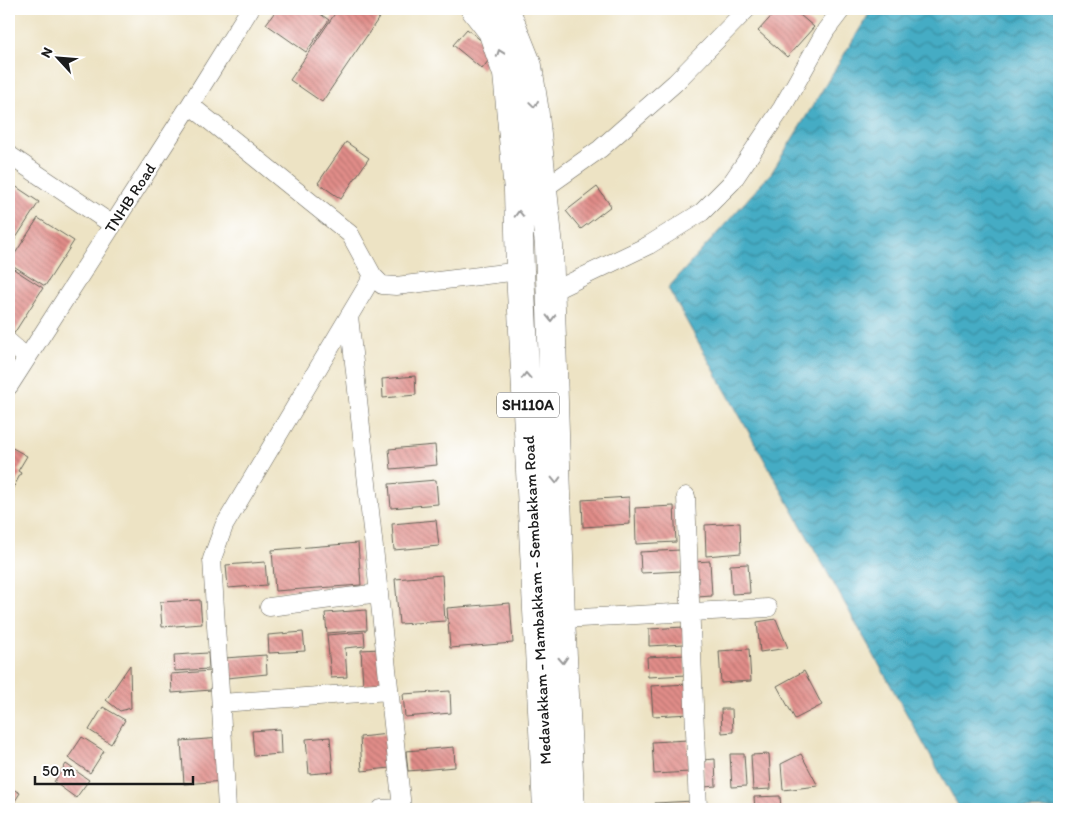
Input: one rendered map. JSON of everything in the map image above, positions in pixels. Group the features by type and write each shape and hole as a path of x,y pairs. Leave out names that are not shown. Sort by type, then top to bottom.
{"main road":[{"name":"Medavakkam - Mambakkam - Sembakkam Road","path":"476,9 492,31 507,74 518,191 520,271 548,809"},
{"name":"Medavakkam - Mambakkam - Sembakkam Road","path":"502,9 508,16 528,66 534,106 548,246 561,619 571,809"}],"street":[{"name":"TNHB Road","path":"9,386 250,9"},
{"path":"542,190 600,149 675,83 747,9"},
{"path":"551,292 649,245 702,212 732,182 782,108 826,30 842,9"},
{"path":"190,105 350,234 373,276 382,284 396,286 520,271"},
{"path":"9,155 113,225"},
{"path":"227,809 212,559 224,526 373,276"},
{"path":"349,316 402,808 380,809"},
{"path":"9,342 27,358"},
{"path":"686,496 698,809"},
{"path":"269,607 379,593"},
{"path":"561,619 768,608"},
{"path":"221,703 389,691"}],"water":[{"path":"872,9 1059,9 1059,809 960,809 668,288 772,172"}],"building":[{"path":"277,9 313,9 329,20 306,52 266,24"},
{"path":"338,9 385,9 322,102 290,80"},
{"path":"778,9 793,9 814,27 787,57 758,31"},
{"path":"467,29 495,52 482,69 453,45"},
{"path":"346,142 369,158 341,199 318,183"},
{"path":"12,184 39,202 9,249 9,188"},
{"path":"597,187 611,206 581,229 566,211"},
{"path":"38,218 74,241 45,286 9,263"},
{"path":"9,266 43,288 13,335 9,332"},
{"path":"415,376 416,395 383,398 382,379"},
{"path":"435,445 437,465 391,469 389,449"},
{"path":"9,446 27,456 18,471 21,473 9,496"},
{"path":"436,480 438,504 391,508 389,484"},
{"path":"629,497 630,524 583,527 582,500"},
{"path":"674,506 676,542 636,544 635,508"},
{"path":"436,520 439,546 394,550 392,524"},
{"path":"740,523 741,553 706,556 705,525"},
{"path":"358,543 361,585 275,591 272,550"},
{"path":"680,550 682,571 641,573 640,552"},
{"path":"710,561 712,596 697,597 695,562"},
{"path":"265,562 267,585 228,588 226,565"},
{"path":"748,564 750,593 732,594 730,565"},
{"path":"442,575 445,621 399,624 395,579"},
{"path":"200,600 202,624 162,627 160,602"},
{"path":"510,603 513,643 450,648 447,608"},
{"path":"366,610 367,630 327,633 325,613"},
{"path":"776,619 788,648 760,652 757,622"},
{"path":"684,627 684,644 649,646 649,629"},
{"path":"303,632 305,651 269,653 268,635"},
{"path":"364,632 365,646 345,648 347,677 331,678 327,635"},
{"path":"380,649 382,684 363,686 361,650"},
{"path":"749,649 751,681 721,683 719,651"},
{"path":"208,653 209,669 175,671 174,655"},
{"path":"266,655 267,674 227,678 225,658"},
{"path":"685,655 686,675 648,677 647,657"},
{"path":"130,665 131,708 120,711 106,700"},
{"path":"210,671 211,690 172,693 171,674"},
{"path":"804,671 822,705 795,719 777,686"},
{"path":"688,684 690,714 653,716 651,686"},
{"path":"450,691 451,713 405,717 403,694"},
{"path":"103,707 125,720 111,744 89,730"},
{"path":"721,709 732,709 733,732 722,733"},
{"path":"280,729 281,754 254,756 252,731"},
{"path":"388,734 390,768 362,771 360,737"},
{"path":"82,737 104,751 90,773 68,758"},
{"path":"330,737 333,772 309,774 306,739"},
{"path":"221,738 224,781 184,784 181,741"},
{"path":"688,740 690,772 654,774 652,742"},
{"path":"454,747 455,767 408,771 406,751"},
{"path":"730,754 744,754 746,786 732,787"},
{"path":"769,754 771,789 753,790 751,755"},
{"path":"801,754 818,786 783,790 781,764"},
{"path":"715,759 716,786 704,787 703,760"},
{"path":"66,764 89,780 76,798 54,782"},
{"path":"9,787 20,793 10,809 9,809"},
{"path":"780,796 781,809 755,809 754,797"},
{"path":"694,801 695,809 655,809 655,803"}]}
